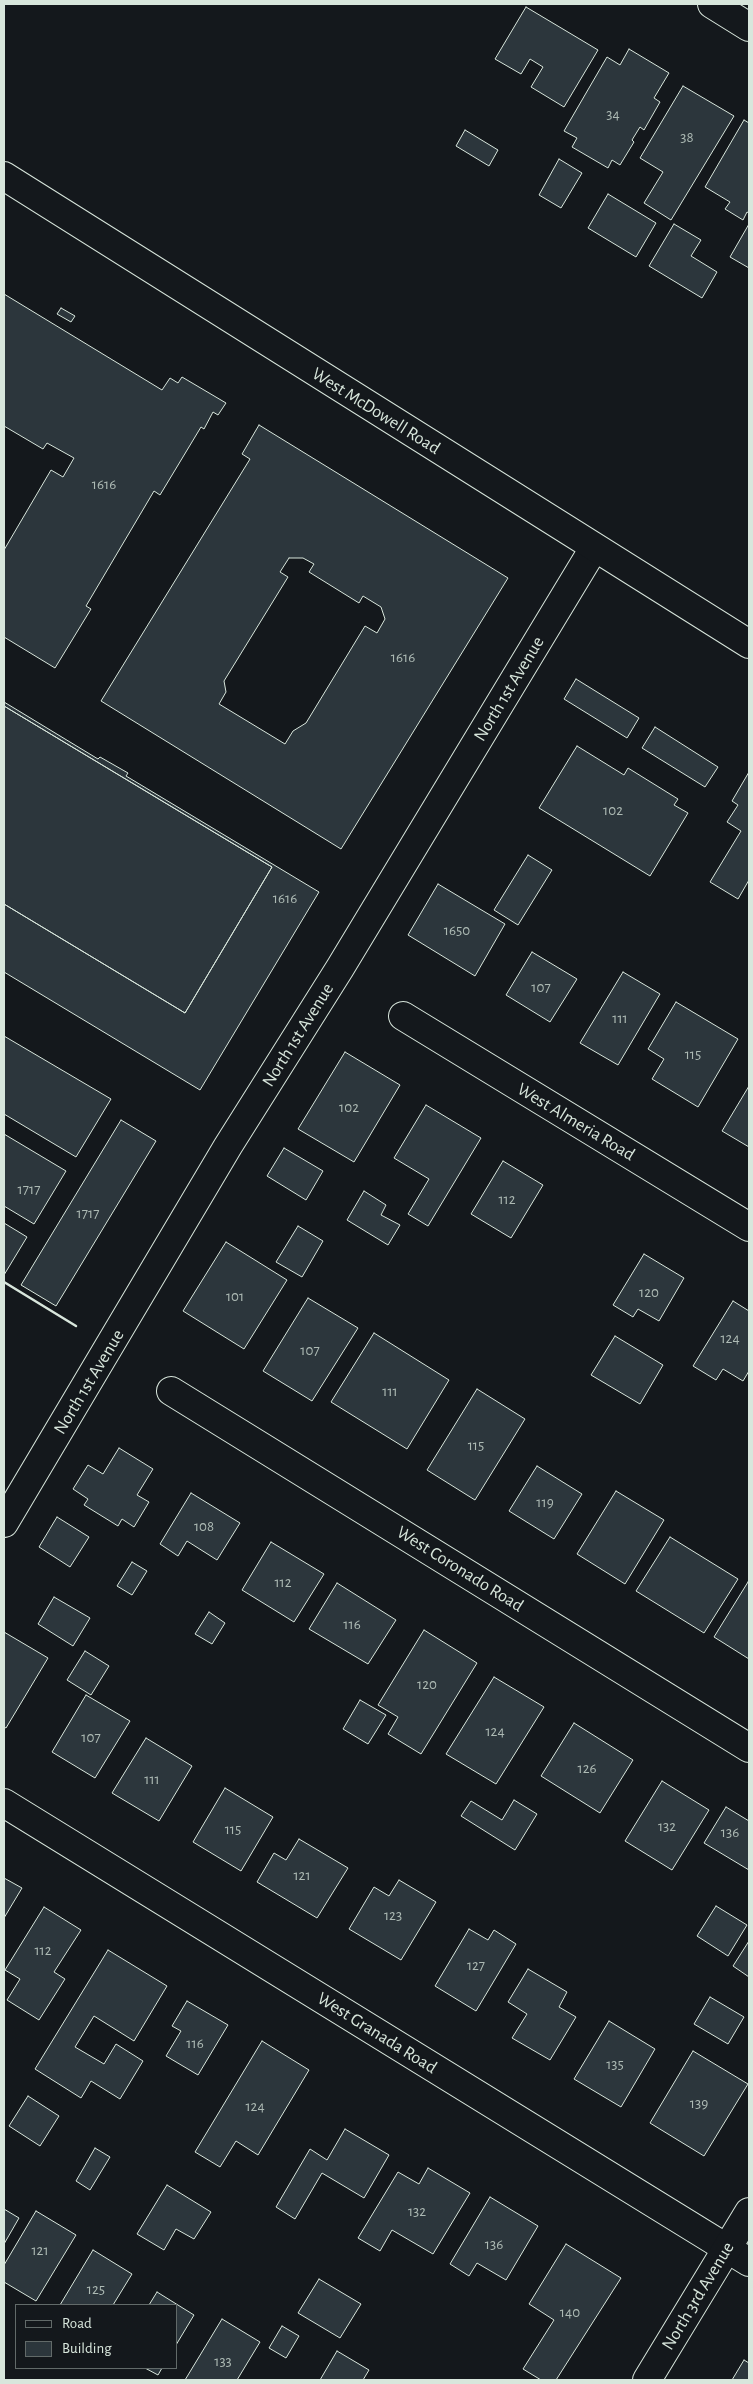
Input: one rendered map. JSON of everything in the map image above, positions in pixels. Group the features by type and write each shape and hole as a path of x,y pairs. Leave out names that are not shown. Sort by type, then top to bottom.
{"street":[{"path":"712,4 749,27"},
{"name":"West McDowell Road","path":"4,176 749,644"},
{"name":"North 1st Avenue","path":"4,1523 228,1146 340,968 594,548"},
{"name":"West Almeria Road","path":"403,1016 749,1227"},
{"name":"West Coronado Road","path":"171,1391 749,1748"},
{"name":"West Granada Road","path":"4,1803 749,2262"},
{"name":"North 3rd Avenue","path":"647,2380 749,2212"}],"building":[{"path":"526,7 598,50 564,107 531,87 543,67 530,59 521,74 495,59"},
{"path":"629,49 669,73 654,98 660,102 644,130 640,127 632,140 634,142 620,165 612,160 608,168 572,147 577,138 564,131 607,57 620,65"},
{"path":"683,86 734,116 671,220 644,203 663,172 640,158"},
{"path":"744,120 749,123 749,213 747,212 743,220 725,209 730,202 705,187"},
{"path":"465,130 498,150 489,166 456,146"},
{"path":"559,159 582,173 561,208 539,195"},
{"path":"608,194 656,223 636,257 588,228"},
{"path":"674,224 701,240 691,256 717,272 702,298 649,266"},
{"path":"749,224 749,268 730,257"},
{"path":"4,294 162,390 170,378 178,383 182,377 226,403 218,415 213,412 204,429 201,427 160,495 154,491 86,606 91,609 55,668 4,637 4,550 51,470 63,477 74,458 47,443 43,449 4,426"},
{"path":"61,308 75,316 71,322 57,314"},
{"path":"259,425 508,578 341,849 101,701 250,459 242,454","holes":["289,558 303,558 314,564 309,572 359,603 363,596 381,607 385,619 377,633 365,626 306,723 293,731 285,744 219,704 226,692 224,681 288,577 280,572"]},
{"path":"576,679 639,718 627,738 564,699"},
{"path":"4,702 98,759 100,757 128,773 126,776 319,892 200,1090 4,972 4,904 185,1013 272,867 4,706"},
{"path":"4,706 272,867 185,1013 4,904"},
{"path":"655,727 718,767 705,787 642,748"},
{"path":"577,746 624,775 628,768 678,799 674,805 688,813 650,876 539,808"},
{"path":"749,772 749,880 738,899 710,882 741,831 727,822 738,805 732,801"},
{"path":"528,855 552,870 518,925 494,910"},
{"path":"438,884 505,924 475,976 408,935"},
{"path":"532,952 577,979 550,1022 506,995"},
{"path":"623,972 660,994 618,1065 580,1043"},
{"path":"676,1002 738,1039 698,1107 652,1079 664,1059 648,1049"},
{"path":"4,1036 111,1099 76,1157 4,1114"},
{"path":"345,1052 400,1085 354,1162 298,1129"},
{"path":"749,1086 749,1147 722,1131"},
{"path":"426,1105 481,1138 428,1226 408,1214 429,1179 394,1158"},
{"path":"121,1120 156,1141 56,1306 21,1285"},
{"path":"4,1134 66,1171 34,1224 4,1206"},
{"path":"284,1148 323,1171 306,1200 267,1176"},
{"path":"503,1161 543,1185 511,1238 471,1214"},
{"path":"364,1191 386,1205 381,1215 400,1225 388,1245 347,1220"},
{"path":"4,1223 27,1237 4,1275"},
{"path":"298,1226 323,1241 302,1277 276,1262"},
{"path":"226,1242 287,1280 244,1349 183,1311"},
{"path":"644,1254 684,1278 659,1321 638,1309 633,1317 613,1305"},
{"path":"308,1298 358,1328 312,1401 263,1371"},
{"path":"733,1301 749,1311 749,1371 743,1381 723,1369 716,1380 693,1366"},
{"path":"374,1333 449,1380 407,1449 331,1402"},
{"path":"615,1336 663,1365 640,1404 591,1375"},
{"path":"477,1389 525,1419 475,1500 427,1470"},
{"path":"119,1448 153,1469 137,1495 149,1502 134,1527 122,1519 118,1526 84,1505 88,1499 73,1489 88,1465 103,1474"},
{"path":"537,1466 582,1494 554,1539 509,1511"},
{"path":"616,1491 664,1520 625,1584 577,1554"},
{"path":"191,1493 240,1523 217,1560 187,1541 178,1556 160,1544"},
{"path":"57,1517 89,1537 70,1567 39,1547"},
{"path":"670,1537 738,1579 704,1633 636,1591"},
{"path":"271,1542 324,1574 294,1622 242,1590"},
{"path":"132,1562 147,1571 132,1595 117,1586"},
{"path":"337,1583 396,1620 368,1664 309,1629"},
{"path":"749,1583 749,1659 714,1637"},
{"path":"54,1597 90,1618 73,1646 38,1624"},
{"path":"209,1612 225,1623 212,1644 195,1634"},
{"path":"424,1630 477,1663 421,1754 388,1734 398,1717 378,1705"},
{"path":"4,1632 48,1658 6,1728 4,1727"},
{"path":"85,1651 109,1666 91,1695 67,1680"},
{"path":"494,1677 544,1707 496,1784 446,1754"},
{"path":"86,1695 130,1721 95,1778 52,1752"},
{"path":"360,1700 386,1715 368,1744 343,1729"},
{"path":"574,1723 633,1760 600,1813 541,1776"},
{"path":"146,1738 192,1766 159,1821 112,1793"},
{"path":"662,1781 709,1810 672,1870 625,1841"},
{"path":"225,1788 273,1817 241,1871 193,1842"},
{"path":"514,1800 537,1814 515,1850 461,1816 471,1801 502,1820"},
{"path":"726,1807 749,1821 749,1870 704,1843"},
{"path":"299,1839 348,1868 317,1918 257,1882 274,1853 286,1860"},
{"path":"4,1878 22,1888 4,1918"},
{"path":"399,1880 436,1902 401,1960 349,1929 374,1887 389,1896"},
{"path":"716,1906 747,1925 728,1956 697,1936"},
{"path":"44,1907 81,1930 54,1972 65,1979 39,2020 7,2000 20,1979 5,1970"},
{"path":"469,1929 488,1940 494,1930 516,1944 476,2011 435,1986"},
{"path":"749,1941 749,1977 733,1966"},
{"path":"108,1950 167,1986 134,2041 94,2016 75,2047 104,2064 116,2044 143,2061 120,2099 91,2081 81,2098 35,2069"},
{"path":"528,1969 567,1992 559,2007 576,2017 550,2060 512,2038 527,2014 508,2002"},
{"path":"710,1997 744,2017 728,2044 694,2024"},
{"path":"187,2001 228,2025 198,2075 166,2056 181,2031 172,2026"},
{"path":"609,2021 655,2049 621,2107 574,2079"},
{"path":"262,2041 309,2070 258,2155 236,2141 220,2167 195,2152"},
{"path":"693,2051 748,2084 704,2156 650,2123"},
{"path":"28,2096 59,2116 40,2146 9,2126"},
{"path":"345,2129 389,2155 364,2198 322,2173 295,2219 276,2207 310,2149 327,2160"},
{"path":"95,2148 110,2157 90,2190 76,2181"},
{"path":"428,2168 470,2193 433,2254 392,2230 380,2251 358,2238 398,2172 419,2184"},
{"path":"167,2185 211,2212 194,2239 176,2229 164,2250 137,2234"},
{"path":"490,2197 538,2226 506,2280 477,2263 469,2276 450,2264"},
{"path":"4,2209 19,2218 4,2244"},
{"path":"36,2211 76,2235 36,2301 4,2282 4,2265"},
{"path":"566,2244 621,2278 556,2380 541,2380 523,2369 554,2320 529,2304"},
{"path":"93,2250 132,2274 114,2304 61,2304"},
{"path":"319,2279 361,2304 340,2338 298,2313"},
{"path":"157,2292 176,2304 150,2304"},
{"path":"178,2305 194,2315 178,2342"},
{"path":"222,2319 260,2342 237,2380 185,2380"},
{"path":"282,2326 299,2336 286,2358 269,2348"},
{"path":"337,2351 369,2370 363,2380 320,2380"},
{"path":"744,2360 749,2363 749,2380 732,2380"},
{"path":"147,2369 161,2369 158,2375"}],"wall":[{"path":"4,1282 76,1326"}]}
